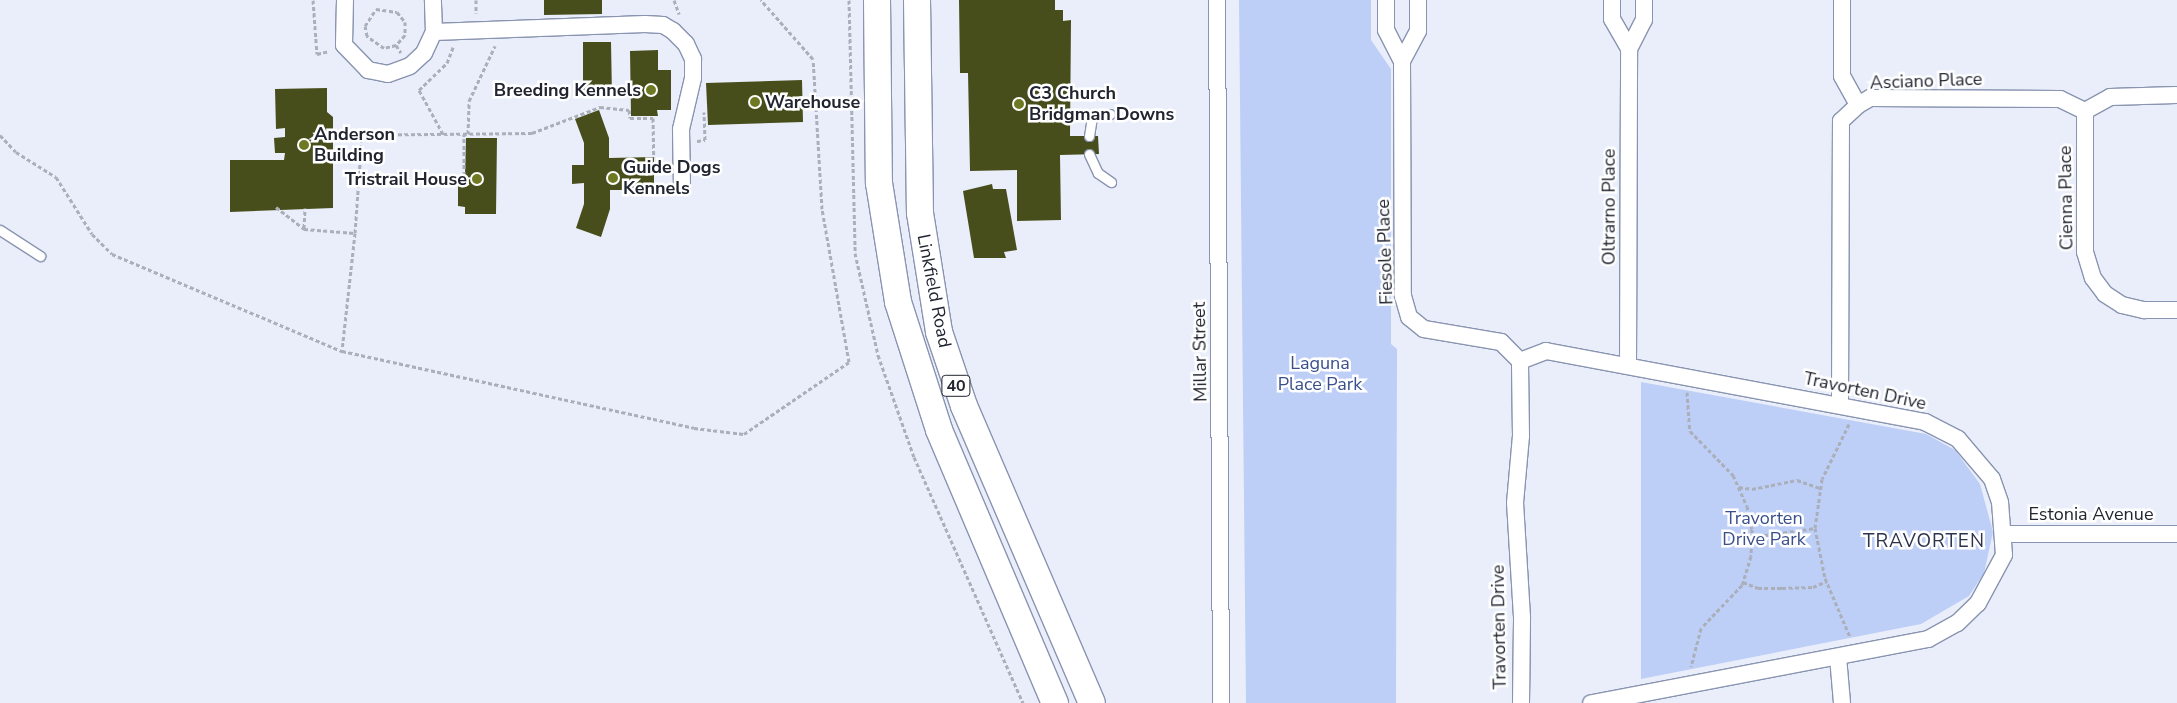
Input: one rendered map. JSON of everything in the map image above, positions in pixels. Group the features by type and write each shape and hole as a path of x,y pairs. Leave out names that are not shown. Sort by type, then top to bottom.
{"main road":[{"name":"Linkfield Road","path":"877,0 879,184 900,312 939,430 1055,703"},
{"name":"Linkfield Road","path":"918,0 920,213 939,332 964,406 1092,703"}],"street":[{"path":"345,0 344,45 353,58 368,70 388,74 410,66 424,53 434,32 433,0"},
{"name":"Millar Street","path":"1217,0 1221,703"},
{"name":"Fiesole Place","path":"1386,0 1386,30 1402,61 1403,296 1409,317 1424,329 1501,342 1520,361"},
{"name":"Fiesole Place","path":"1402,61 1418,31 1418,0"},
{"name":"Oltrarno Place","path":"1612,0 1612,19 1629,49"},
{"name":"Oltrarno Place","path":"1628,365 1629,49 1644,20 1644,0"},
{"path":"1842,0 1842,76 1858,104"},
{"path":"434,32 646,24 663,25 673,31 686,44 693,59 693,78 681,129 682,188"},
{"path":"2085,111 2110,97 2176,95"},
{"name":"Asciano Place","path":"1847,405 1841,121 1858,104 1870,98 2060,99 2085,111"},
{"name":"Cienna Place","path":"2085,111 2085,252 2092,278 2105,294 2122,305 2144,310 2177,310"},
{"name":"Travorten Drive","path":"1521,703 1522,617 1516,503 1522,436 1520,361 1546,351 1628,365 1690,379 1847,405 1925,422 1958,439 1992,479 2004,534 2004,555 1994,579 1978,603 1957,623 1928,639 1628,699 1591,703"},
{"name":"Estonia Avenue","path":"2004,534 2177,534"},
{"path":"1842,703 1846,656"}],"lane":[{"path":"1089,136 1092,116 1110,114"},
{"path":"1089,154 1098,174 1111,182"},
{"path":"0,230 40,256"}],"path":[{"path":"313,0 313,37 317,54 324,52"},
{"path":"0,135 16,152 56,177 92,234 112,254 342,351 694,428 744,434 849,362 822,209 813,59 761,0"},
{"path":"376,9 397,12 405,22 404,35 396,45 384,48 367,36 365,26 376,9"},
{"path":"443,134 419,90 447,64 453,42"},
{"path":"464,176 469,101 495,50 495,42"},
{"path":"396,45 410,66"},
{"path":"333,135 532,133 600,107 629,110 630,118 653,118 654,157"},
{"path":"342,351 355,233 362,135"},
{"path":"276,207 304,229 355,233"},
{"path":"304,229 305,208"},
{"path":"1690,379 1685,402 1690,431 1733,475 1747,506 1751,537 1743,582 1734,598 1701,628 1694,645 1691,669 1694,685"},
{"path":"1846,656 1847,622 1827,581 1815,528 1820,488 1845,436 1847,405"},
{"path":"1738,487 1752,489 1798,480 1820,488"},
{"path":"1751,537 1815,528"},
{"path":"1743,582 1758,588 1782,588 1813,587 1827,581"}],"green space":[{"name":"Laguna Place Park","path":"1239,0 1371,0 1371,40 1391,69 1391,344 1397,349 1396,703 1246,703"},
{"name":"Travorten Drive Park","path":"1641,382 1926,434 1955,450 1980,484 1993,532 1984,573 1969,596 1921,624 1641,679"}],"building":[{"path":"544,0 602,0 602,14 544,15"},
{"name":"C3 Church Bridgman Downs","path":"959,0 1055,0 1055,10 1063,10 1063,21 1071,20 1070,136 1098,136 1099,154 1060,155 1061,220 1017,221 1017,170 970,171 968,73 960,73"},
{"path":"583,42 611,42 612,97 583,97"},
{"name":"Breeding Kennels","path":"658,50 658,70 671,70 671,110 657,110 658,116 631,116 630,51"},
{"name":"Warehouse","path":"802,80 803,122 708,125 706,83"},
{"name":"Anderson Building","path":"327,88 327,112 333,117 333,208 230,212 230,160 284,160 285,153 275,153 274,138 285,137 285,128 276,129 275,89"},
{"name":"Guide Dogs Kennels","path":"599,110 609,138 609,158 654,157 654,190 610,190 610,209 601,237 576,228 584,204 584,183 572,184 572,165 584,165 584,143 575,119"},
{"name":"Tristrail House","path":"466,138 497,138 496,214 465,214 465,207 458,206 458,175 465,175"},
{"path":"992,184 993,189 1006,189 1017,250 1004,252 1006,258 974,258 963,191"}],"place":[{"name":"Breeding Kennels","path":"651,90"},
{"name":"Warehouse","path":"755,102"},
{"name":"C3 Church Bridgman Downs","path":"1019,104"},
{"name":"Anderson Building","path":"304,145"},
{"name":"Guide Dogs Kennels","path":"613,178"},
{"name":"Tristrail House","path":"477,179"}],"district":[{"name":"TRAVORTEN","path":"1924,542"}]}
